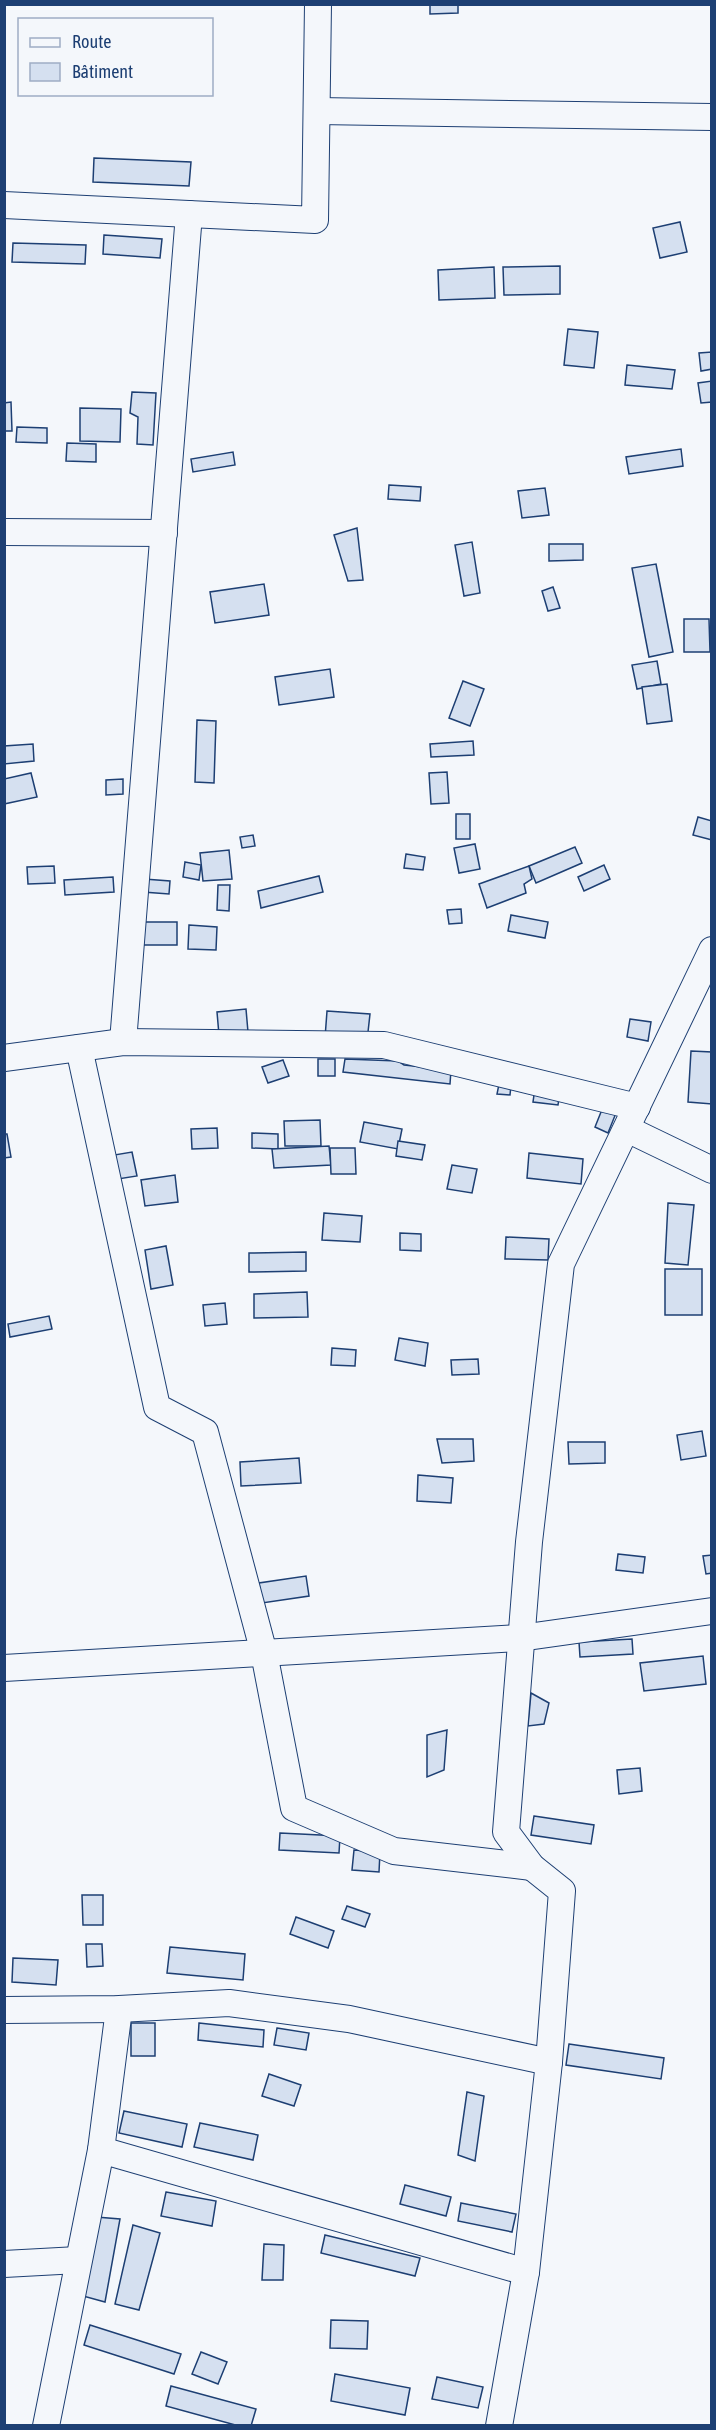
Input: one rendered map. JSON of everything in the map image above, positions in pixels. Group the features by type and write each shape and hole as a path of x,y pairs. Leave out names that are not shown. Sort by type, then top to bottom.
{"street":[{"path":"4,205 315,220 318,4"},
{"path":"317,111 711,117"},
{"path":"123,1042 189,214"},
{"path":"4,532 164,533"},
{"path":"500,2426 526,2272 549,2062 562,1891 532,1867 506,1832 520,1638 561,1264 711,950"},
{"path":"4,1058 123,1042 384,1045 632,1118 711,1170"},
{"path":"79,1048 157,1407 205,1432 264,1653 294,1808 394,1851 532,1867"},
{"path":"4,1668 520,1638 711,1611"},
{"path":"4,2010 119,2009 229,2003 349,2019 549,2062"},
{"path":"46,2426 101,2150 119,2009"},
{"path":"101,2150 526,2272"},
{"path":"4,2264 78,2260"}],"building":[{"path":"430,4 458,4 458,13 430,14"},
{"path":"94,158 191,162 189,186 93,182"},
{"path":"680,222 687,252 660,258 653,228"},
{"path":"104,235 162,239 160,258 103,254"},
{"path":"13,243 86,245 85,264 12,262"},
{"path":"560,266 560,294 504,295 503,267"},
{"path":"494,267 495,298 439,300 438,270"},
{"path":"568,329 598,332 594,368 564,365"},
{"path":"712,352 712,369 701,371 699,353"},
{"path":"627,365 675,370 672,389 625,385"},
{"path":"712,381 712,402 701,403 698,383"},
{"path":"132,392 156,393 153,445 137,444 138,417 130,413"},
{"path":"11,402 12,431 4,431 4,403"},
{"path":"80,408 121,409 120,442 80,441"},
{"path":"17,427 47,428 47,443 16,442"},
{"path":"67,443 96,444 96,462 66,461"},
{"path":"681,449 683,466 629,474 626,457"},
{"path":"233,452 235,465 193,472 191,459"},
{"path":"389,485 421,487 420,501 388,499"},
{"path":"545,488 549,515 522,518 518,491"},
{"path":"357,528 363,580 348,581 334,535"},
{"path":"472,542 480,593 464,596 455,545"},
{"path":"549,544 583,544 583,560 549,561"},
{"path":"656,564 673,652 649,657 632,568"},
{"path":"264,584 269,615 215,623 210,592"},
{"path":"553,587 560,608 548,611 542,591"},
{"path":"684,619 709,619 710,652 684,652"},
{"path":"657,661 661,684 637,689 632,665"},
{"path":"330,669 334,697 279,705 275,677"},
{"path":"463,681 484,689 470,726 449,718"},
{"path":"667,684 672,721 647,724 642,687"},
{"path":"197,720 216,721 214,783 195,782"},
{"path":"473,741 474,755 431,757 430,744"},
{"path":"33,744 34,761 4,764 4,746"},
{"path":"447,772 449,803 431,804 429,773"},
{"path":"31,773 37,797 4,804 4,779"},
{"path":"123,779 123,794 106,795 106,780"},
{"path":"456,814 470,814 470,839 456,839"},
{"path":"698,817 712,821 712,840 693,835"},
{"path":"253,835 255,846 242,848 240,837"},
{"path":"475,844 480,869 459,873 454,848"},
{"path":"575,847 582,863 536,883 529,866"},
{"path":"229,850 232,879 203,881 200,853"},
{"path":"406,854 425,857 423,870 404,868"},
{"path":"185,862 201,865 199,880 183,877"},
{"path":"604,865 610,879 584,891 578,877"},
{"path":"54,866 55,883 28,884 27,867"},
{"path":"529,866 532,879 524,884 526,893 487,908 479,884"},
{"path":"319,876 323,892 261,908 258,891"},
{"path":"113,877 114,892 65,895 64,880"},
{"path":"144,879 170,881 169,894 143,892"},
{"path":"218,885 230,885 229,911 217,910"},
{"path":"461,909 462,923 449,924 447,910"},
{"path":"511,915 548,922 545,938 508,931"},
{"path":"141,922 177,922 177,945 140,945"},
{"path":"189,925 217,927 216,950 188,949"},
{"path":"246,1009 248,1032 219,1035 217,1012"},
{"path":"327,1011 370,1014 367,1041 325,1038"},
{"path":"630,1019 651,1022 648,1041 627,1037"},
{"path":"691,1051 712,1052 712,1104 688,1102"},
{"path":"318,1059 335,1059 335,1076 318,1076"},
{"path":"345,1059 398,1061 404,1065 451,1070 450,1084 343,1072"},
{"path":"283,1060 289,1076 268,1083 262,1067"},
{"path":"499,1084 511,1085 510,1095 497,1094"},
{"path":"535,1088 560,1091 558,1105 533,1102"},
{"path":"603,1107 616,1113 608,1133 595,1127"},
{"path":"320,1120 321,1146 285,1146 284,1121"},
{"path":"364,1122 402,1129 398,1149 360,1142"},
{"path":"217,1128 218,1148 192,1149 191,1129"},
{"path":"252,1133 278,1134 278,1149 252,1148"},
{"path":"4,1134 7,1134 11,1157 4,1158"},
{"path":"398,1141 425,1145 422,1160 396,1156"},
{"path":"329,1146 331,1165 274,1168 272,1149"},
{"path":"330,1148 355,1148 356,1174 331,1174"},
{"path":"132,1152 137,1176 118,1179 114,1155"},
{"path":"529,1153 583,1159 581,1184 527,1178"},
{"path":"452,1165 477,1169 472,1193 447,1189"},
{"path":"175,1175 178,1202 145,1206 141,1180"},
{"path":"668,1203 694,1205 688,1265 665,1263"},
{"path":"324,1213 362,1216 360,1242 322,1240"},
{"path":"400,1233 421,1234 421,1251 400,1250"},
{"path":"506,1237 549,1239 548,1260 505,1259"},
{"path":"166,1246 173,1285 151,1289 145,1250"},
{"path":"306,1252 306,1271 249,1272 249,1253"},
{"path":"665,1269 702,1269 702,1315 665,1315"},
{"path":"307,1292 308,1317 254,1318 254,1294"},
{"path":"225,1303 227,1324 205,1326 203,1305"},
{"path":"49,1316 52,1329 10,1337 8,1324"},
{"path":"399,1338 428,1343 425,1366 395,1360"},
{"path":"332,1348 356,1350 355,1366 331,1365"},
{"path":"478,1359 479,1374 452,1375 451,1360"},
{"path":"702,1431 706,1456 681,1460 677,1435"},
{"path":"437,1439 473,1439 474,1461 442,1463"},
{"path":"568,1442 605,1442 605,1463 569,1464"},
{"path":"299,1458 301,1483 241,1486 240,1462"},
{"path":"418,1475 453,1478 451,1503 417,1501"},
{"path":"618,1554 645,1557 643,1573 616,1570"},
{"path":"712,1555 712,1573 706,1574 703,1556"},
{"path":"306,1576 309,1596 262,1603 259,1583"},
{"path":"632,1639 633,1654 580,1657 579,1642"},
{"path":"703,1656 706,1684 644,1691 640,1663"},
{"path":"531,1693 549,1703 544,1724 528,1726"},
{"path":"447,1730 444,1770 427,1777 427,1735"},
{"path":"640,1768 642,1791 619,1794 617,1770"},
{"path":"534,1816 594,1825 591,1844 531,1835"},
{"path":"280,1833 340,1836 339,1853 279,1850"},
{"path":"354,1850 380,1852 379,1872 352,1870"},
{"path":"82,1895 103,1895 103,1925 83,1925"},
{"path":"347,1906 370,1914 365,1927 342,1919"},
{"path":"296,1917 334,1931 328,1948 290,1934"},
{"path":"86,1944 102,1944 103,1966 87,1967"},
{"path":"170,1947 245,1954 243,1980 167,1973"},
{"path":"13,1958 58,1960 56,1985 12,1982"},
{"path":"131,2023 155,2023 155,2056 131,2056"},
{"path":"199,2023 264,2030 263,2047 198,2040"},
{"path":"277,2028 309,2033 306,2050 274,2045"},
{"path":"569,2044 664,2058 661,2079 566,2065"},
{"path":"269,2074 301,2085 294,2106 262,2096"},
{"path":"467,2092 484,2096 475,2161 458,2155"},
{"path":"124,2111 187,2124 182,2147 119,2133"},
{"path":"200,2123 258,2135 253,2160 194,2147"},
{"path":"405,2185 451,2197 446,2216 400,2204"},
{"path":"166,2192 216,2201 212,2226 161,2216"},
{"path":"461,2203 516,2214 512,2232 458,2221"},
{"path":"96,2217 120,2219 105,2302 83,2296"},
{"path":"133,2225 160,2233 139,2310 115,2304"},
{"path":"325,2235 420,2258 415,2276 321,2253"},
{"path":"264,2244 284,2245 283,2280 262,2280"},
{"path":"331,2320 368,2321 367,2349 330,2348"},
{"path":"90,2325 181,2354 174,2374 84,2345"},
{"path":"201,2352 227,2362 218,2384 192,2374"},
{"path":"335,2374 410,2388 405,2415 331,2401"},
{"path":"437,2377 483,2387 478,2408 432,2399"},
{"path":"171,2386 256,2409 251,2426 239,2426 166,2406"}]}
